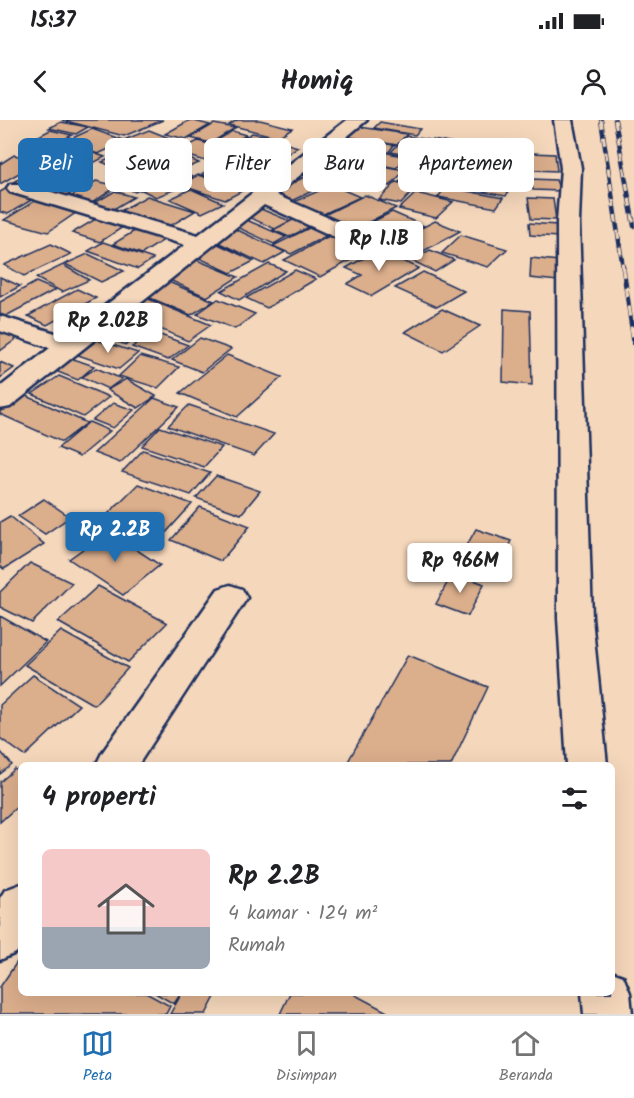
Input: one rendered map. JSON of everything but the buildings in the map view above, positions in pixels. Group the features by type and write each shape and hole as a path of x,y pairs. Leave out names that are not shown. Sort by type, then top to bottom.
{"street":[{"path":"0,401 67,345 202,243 358,120"},
{"path":"563,120 571,168 568,222 575,618 587,762"},
{"path":"17,188 202,243"},
{"path":"261,196 378,248"},
{"path":"0,323 67,345"},
{"path":"118,762 230,598"},
{"path":"0,937 18,910"},
{"path":"606,996 608,1014"}],"railway":[{"path":"601,120 623,268"},
{"path":"615,120 634,226"},
{"path":"623,267 634,343"}]}
